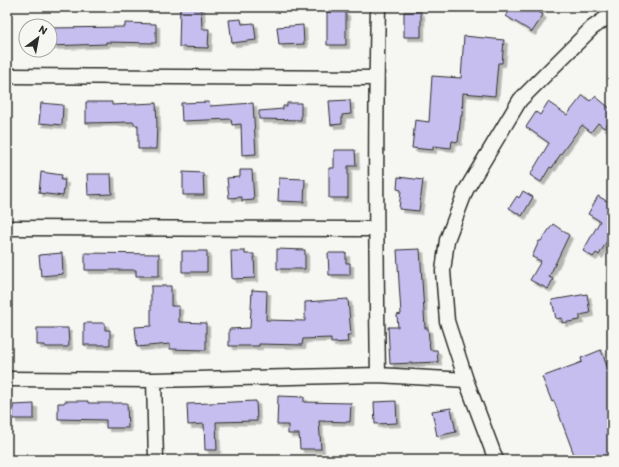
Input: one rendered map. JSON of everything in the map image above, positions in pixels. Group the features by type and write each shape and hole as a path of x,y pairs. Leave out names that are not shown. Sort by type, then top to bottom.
{"street":[{"path":"378,7 376,78 378,375"},
{"path":"496,460 466,380 447,321 443,271 447,240 466,190 520,100 592,28 612,14"},
{"path":"7,76 376,78"},
{"path":"7,228 376,229"},
{"path":"7,380 154,380 378,375 466,380"},
{"path":"154,380 156,460"}],"building":[{"path":"180,7 201,7 202,29 209,29 208,48 179,47"},
{"path":"512,7 543,7 539,12 543,15 532,32 506,16"},
{"path":"327,12 346,12 346,45 327,45"},
{"path":"404,12 421,12 421,37 404,37"},
{"path":"241,19 242,24 254,23 256,40 232,43 229,20"},
{"path":"125,23 156,24 156,43 106,42 106,44 58,46 58,28 125,27"},
{"path":"303,25 304,44 279,45 277,27"},
{"path":"464,36 504,40 502,63 498,63 495,96 463,93 462,116 458,142 452,141 451,148 433,146 433,150 412,148 415,120 429,122 432,76 461,78"},
{"path":"583,95 590,101 595,96 612,110 612,118 604,128 598,123 591,132 582,125 552,168 550,167 541,182 530,175 549,143 526,127 536,112 540,115 548,102 567,115"},
{"path":"350,100 351,114 342,115 342,124 331,125 329,101"},
{"path":"86,102 112,102 112,105 156,103 156,149 138,149 138,125 134,125 134,122 86,123"},
{"path":"209,102 210,106 253,103 256,154 242,155 241,124 232,125 231,119 182,121 181,103"},
{"path":"41,103 63,105 62,125 39,123"},
{"path":"287,103 301,103 301,120 259,119 259,111 283,109 283,106 287,106"},
{"path":"334,150 355,150 356,166 348,166 348,198 329,198 329,168 334,168"},
{"path":"240,170 252,170 254,200 242,201 242,197 229,198 227,178 240,177"},
{"path":"41,172 62,175 61,180 65,180 63,196 39,193"},
{"path":"183,172 203,173 204,195 183,195"},
{"path":"87,174 111,174 112,194 88,195"},
{"path":"398,177 423,180 419,211 399,209 401,190 397,189"},
{"path":"279,178 305,179 304,202 278,201"},
{"path":"523,191 533,197 522,216 509,208 517,196 519,198"},
{"path":"598,196 610,203 612,200 612,232 599,255 596,253 593,257 583,251 600,221 588,214"},
{"path":"553,224 569,235 549,277 553,279 548,289 530,280 541,261 532,257 539,241 541,241"},
{"path":"277,249 305,250 305,269 277,269"},
{"path":"420,249 425,328 428,328 430,350 437,350 438,362 390,364 388,327 398,327 397,315 401,314 397,250"},
{"path":"182,251 207,251 207,272 182,272"},
{"path":"231,251 245,251 245,254 254,254 255,278 232,279"},
{"path":"62,253 63,274 41,276 39,255"},
{"path":"85,253 159,254 159,276 136,276 136,270 85,270"},
{"path":"328,253 346,253 346,263 350,263 350,275 329,275"},
{"path":"151,286 171,286 171,306 179,306 179,322 206,323 206,350 170,349 170,344 137,347 135,327 151,326"},
{"path":"252,290 267,291 266,320 305,321 305,302 348,299 351,335 347,335 348,342 331,343 331,338 303,339 302,345 259,344 259,346 229,346 229,329 250,328"},
{"path":"587,294 590,313 580,315 580,320 562,323 562,318 556,319 552,300"},
{"path":"84,323 105,323 105,330 110,330 110,345 84,345"},
{"path":"37,328 68,328 69,346 45,347 45,345 37,345"},
{"path":"601,350 612,380 612,460 576,460 554,401 552,402 542,377 582,362 581,358"},
{"path":"278,396 304,397 304,402 351,403 350,422 319,421 321,449 300,449 299,434 288,434 288,425 277,425"},
{"path":"65,401 88,401 88,403 127,403 128,428 106,428 106,420 58,419 58,403 64,403"},
{"path":"256,401 257,421 216,422 217,450 205,450 204,424 188,425 187,404"},
{"path":"396,401 397,423 375,424 374,402"},
{"path":"34,404 34,419 13,419 13,405"},
{"path":"451,408 456,432 437,436 432,411"}]}
